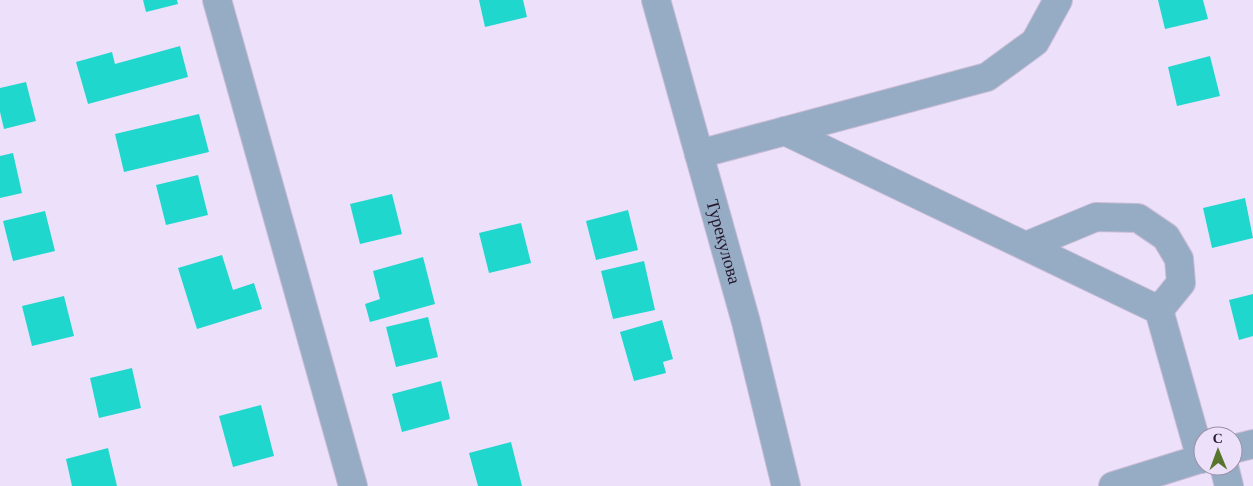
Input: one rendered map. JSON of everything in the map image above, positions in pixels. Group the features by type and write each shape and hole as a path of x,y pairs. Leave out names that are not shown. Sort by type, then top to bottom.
{"street":[{"path":"217,0 353,486"},
{"name":"Турекулова","path":"656,0 746,322 786,486"},
{"path":"699,154 987,78 1034,42 1058,0"},
{"path":"785,131 1159,310 1197,426"},
{"path":"1026,246 1096,217 1138,218 1166,237 1179,259 1181,283 1159,310"},
{"path":"1113,486 1193,465"},
{"path":"1221,476 1229,486"}],"building":[{"path":"143,0 177,0 178,4 146,12"},
{"path":"479,0 523,0 527,17 485,27"},
{"path":"1158,0 1203,0 1208,19 1165,29"},
{"path":"180,46 188,77 88,104 76,62 112,52 115,64"},
{"path":"1210,56 1220,96 1177,106 1168,67"},
{"path":"26,82 36,121 4,129 0,112 0,88"},
{"path":"199,114 209,152 124,172 115,134"},
{"path":"13,153 22,193 0,198 0,156"},
{"path":"198,175 208,215 166,225 156,185"},
{"path":"392,194 402,234 360,244 350,204"},
{"path":"1245,198 1253,238 1212,248 1203,208"},
{"path":"628,210 638,250 596,260 586,221"},
{"path":"45,211 55,251 13,261 3,221"},
{"path":"521,223 531,263 489,273 479,233"},
{"path":"222,255 233,290 254,283 262,309 197,329 178,268"},
{"path":"423,257 435,304 370,322 365,304 380,299 373,271"},
{"path":"644,261 655,310 613,319 601,271"},
{"path":"1253,294 1253,336 1239,340 1229,300"},
{"path":"64,296 74,336 32,346 22,306"},
{"path":"428,317 438,357 396,367 386,327"},
{"path":"662,320 673,359 663,362 666,373 634,381 620,332"},
{"path":"132,368 141,408 99,418 90,378"},
{"path":"441,381 450,419 402,432 392,394"},
{"path":"261,405 274,456 233,467 219,416"},
{"path":"511,442 522,486 478,486 469,453"},
{"path":"108,448 117,486 72,486 66,459"}]}
